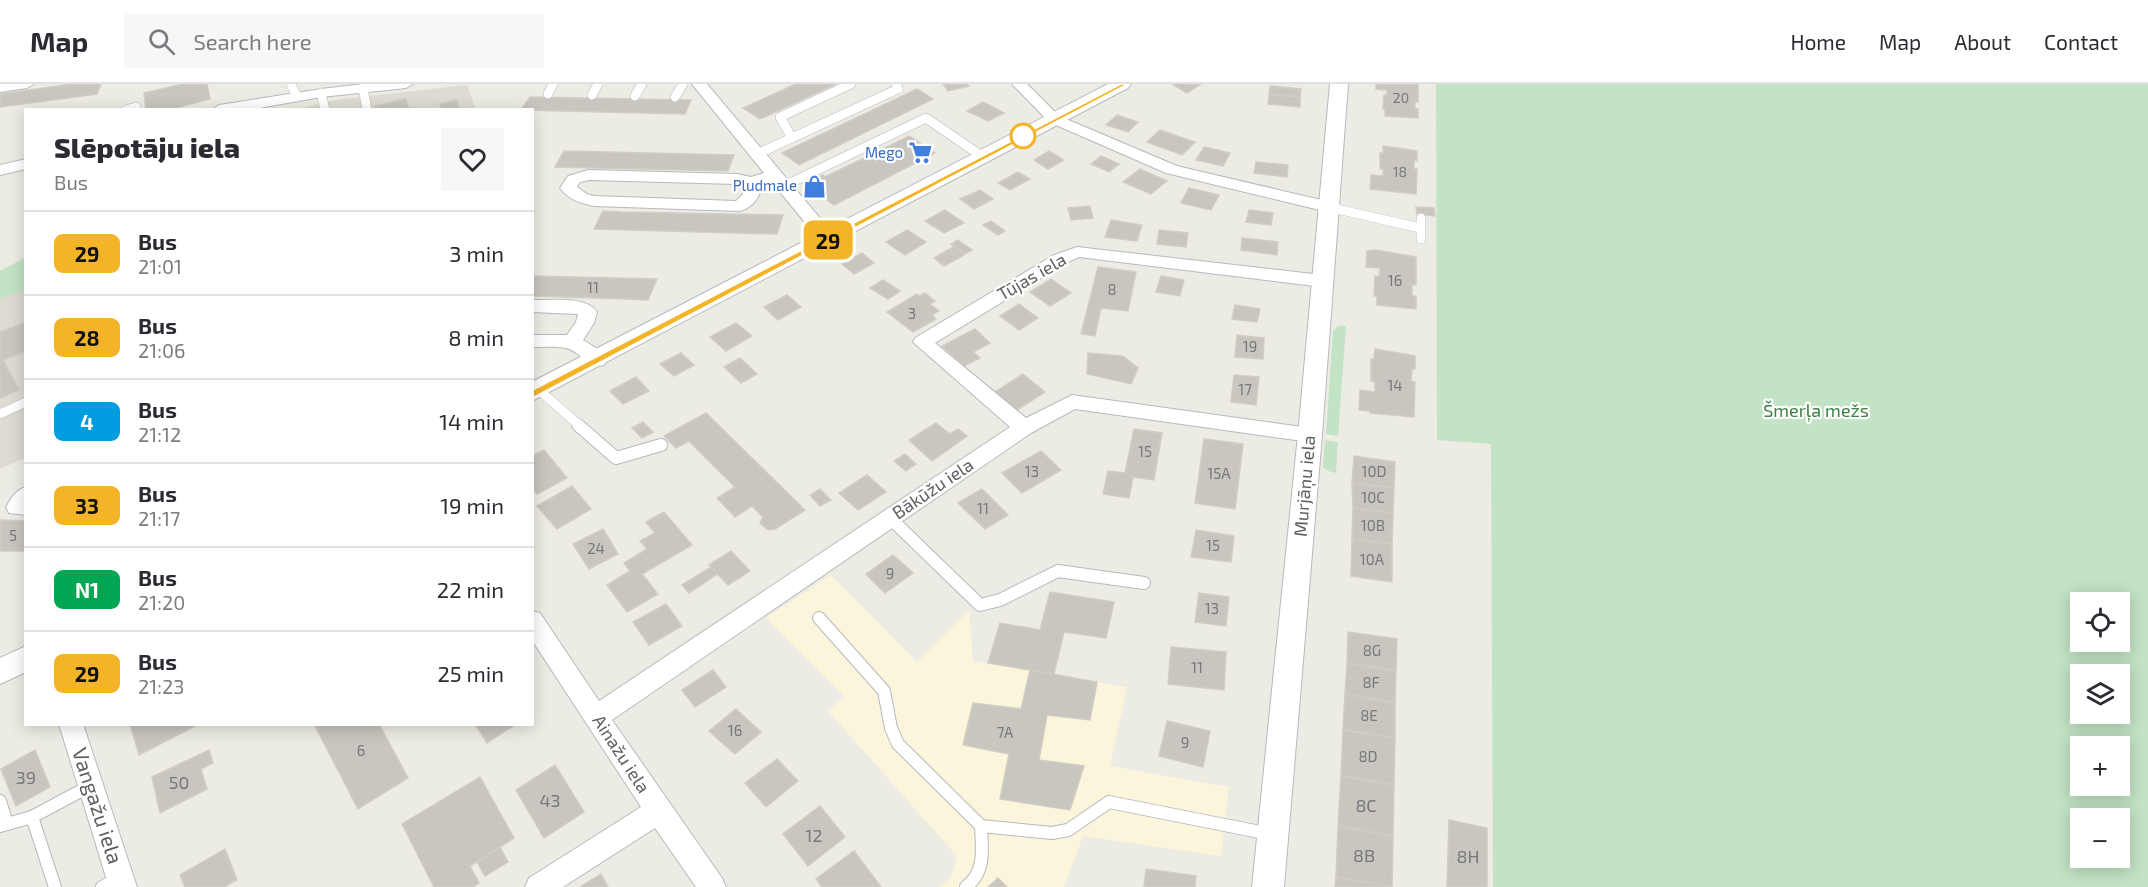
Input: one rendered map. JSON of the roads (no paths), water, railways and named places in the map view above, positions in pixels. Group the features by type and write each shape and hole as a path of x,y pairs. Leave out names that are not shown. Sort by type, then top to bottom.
{"street":[{"path":"0,88 27,84"},
{"path":"226,108 294,90 321,93 406,84"},
{"path":"699,84 819,227 831,238"},
{"path":"1018,84 1054,119 1172,170 1328,207"},
{"path":"536,392 1122,84"},
{"name":"Murjāņu iela","path":"1268,887 1310,435 1339,84"},
{"path":"0,170 24,164"},
{"path":"752,182 754,190 752,196 740,206 594,201 581,198 568,188 574,179 588,175 737,179 752,182 780,180"},
{"name":"Tūjas iela","path":"1024,428 922,342 1060,259 1077,252 1091,252 1322,281"},
{"path":"534,306 583,308 588,312 585,323 572,342"},
{"path":"534,340 572,342 585,347 597,360"},
{"name":"Bākūžu iela","path":"597,716 1024,428 1072,402 1310,435"},
{"path":"24,498 17,507 24,507"},
{"name":"Ainažu iela","path":"534,623 658,811 712,887"},
{"path":"0,672 24,659"},
{"name":"Vangažu iela","path":"72,726 115,883"},
{"path":"539,887 658,811"}],"lane":[{"path":"548,94 553,84"},
{"path":"592,95 598,84"},
{"path":"635,96 642,84"},
{"path":"675,97 683,84"},
{"path":"792,138 780,117 851,84"},
{"path":"757,154 898,89 896,84"},
{"path":"363,88 367,108"},
{"path":"321,93 325,108"},
{"path":"129,108 136,107"},
{"path":"780,180 926,118 983,157"},
{"path":"1328,207 1420,228"},
{"path":"1421,218 1421,238"},
{"path":"536,392 616,458 661,445"},
{"path":"0,414 24,403"},
{"path":"890,518 980,605 992,605 1045,574 1058,571 1144,583"},
{"path":"819,618 884,692 891,728 898,744 981,826 1052,833 1068,830 1109,802 1273,834"},
{"path":"0,801 4,825 32,817 90,786"},
{"path":"32,817 55,887"},
{"path":"966,887 977,878 982,852 981,826"}],"place":[{"name":"Mego","path":"921,153"},
{"name":"Pludmale","path":"815,186"}],"park label":[{"name":"Šmerļa mežs","path":"1816,411"}]}
